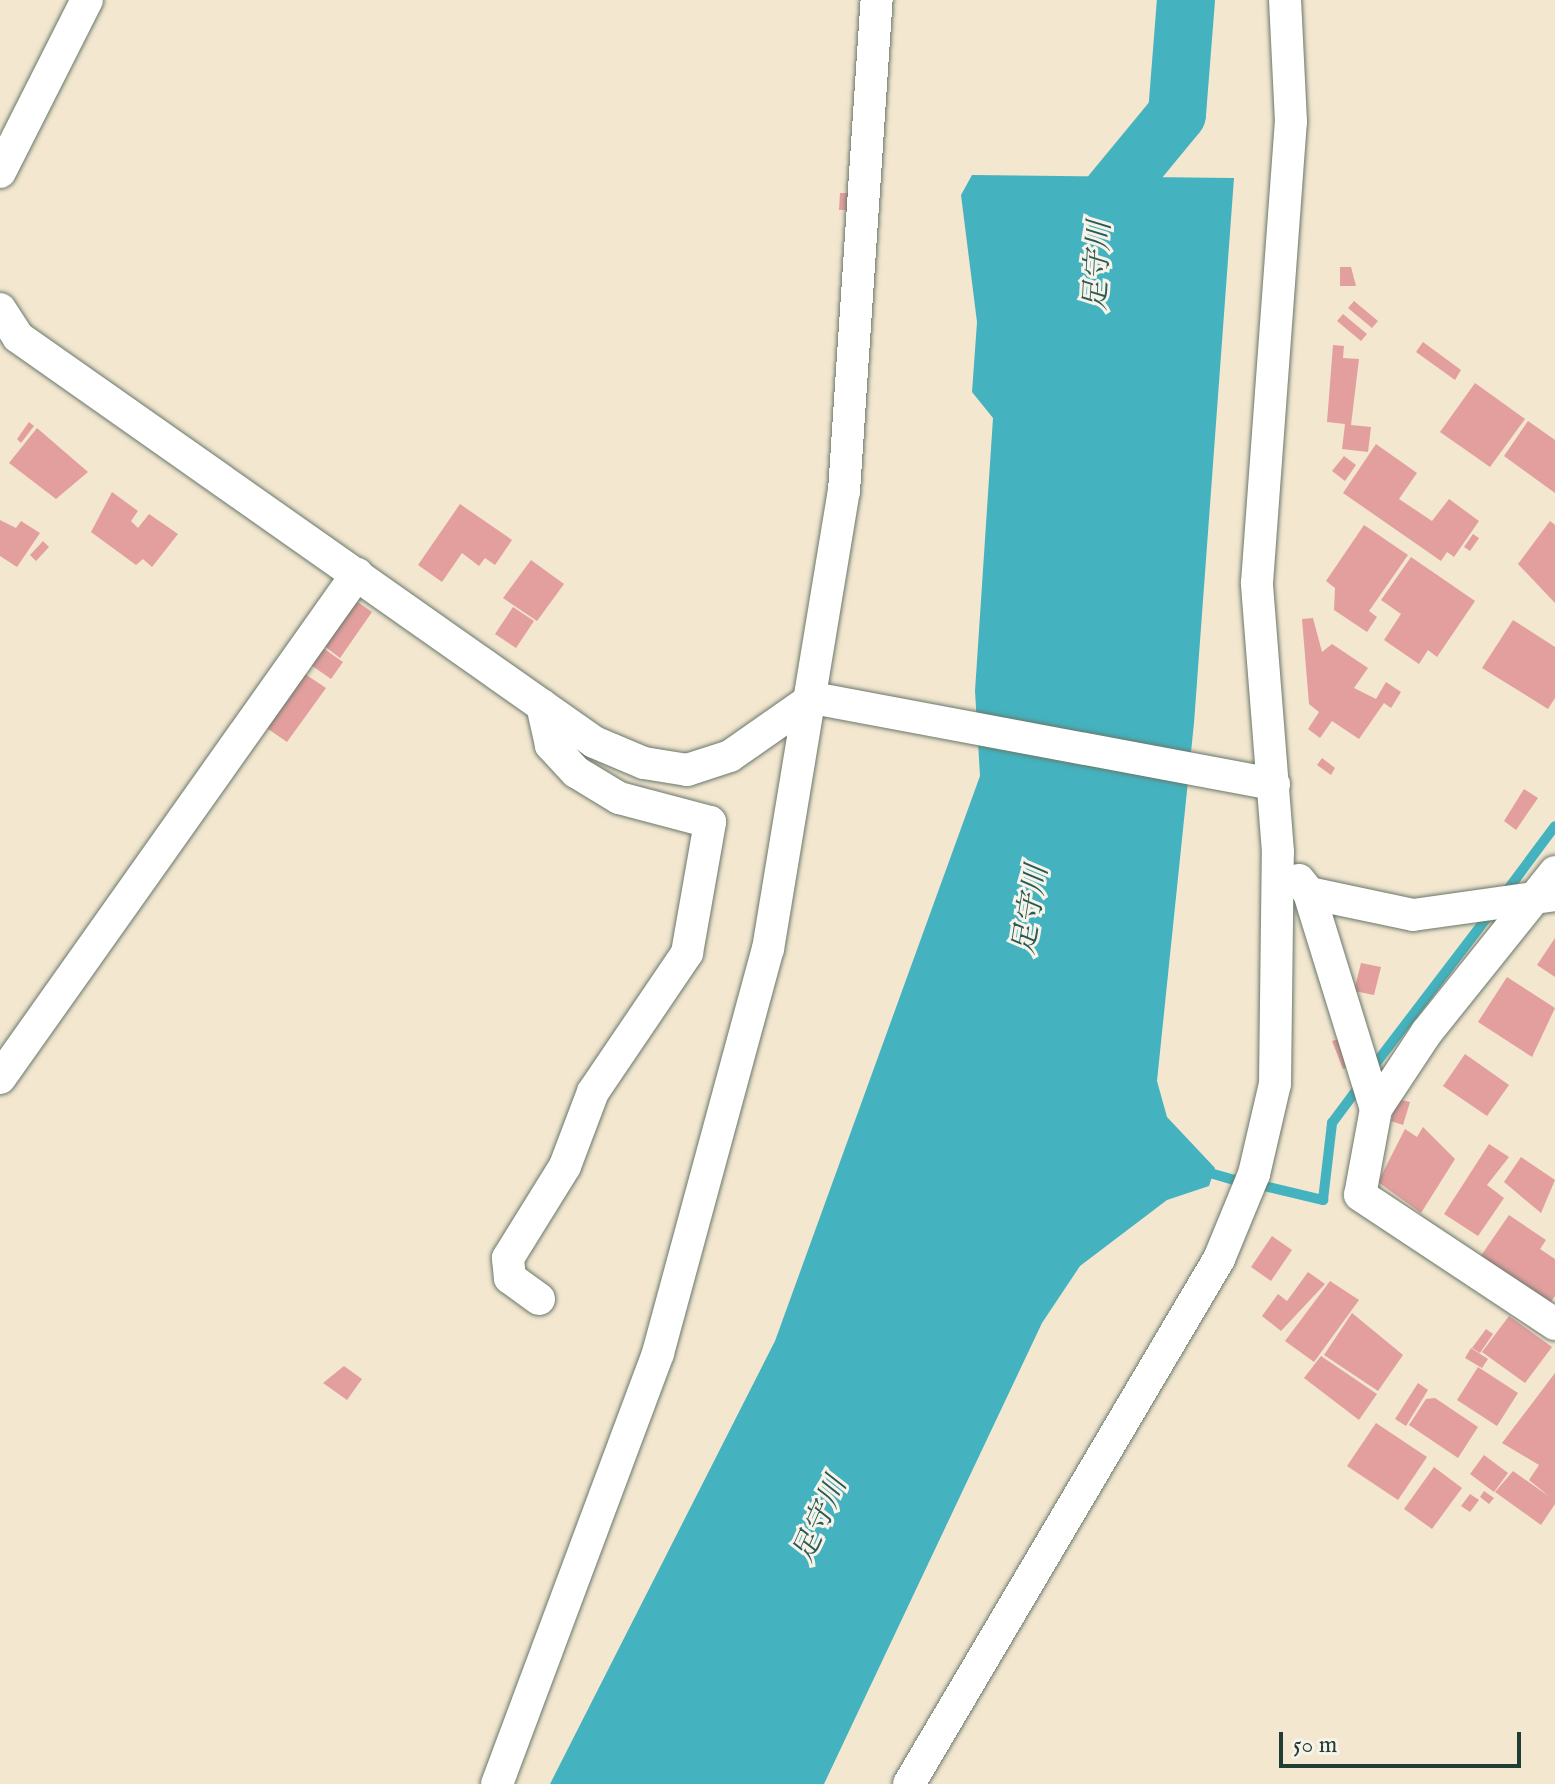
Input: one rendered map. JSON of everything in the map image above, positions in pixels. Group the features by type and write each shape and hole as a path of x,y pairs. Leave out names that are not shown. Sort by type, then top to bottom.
{"street":[{"path":"0,172 87,0"},
{"path":"497,1784 658,1353 702,1211 768,949 820,699 844,491 877,0"},
{"path":"909,1784 1239,1218 1275,1084 1278,852 1264,782 1257,583 1291,122 1285,0"},
{"path":"0,309 18,337 594,742 687,770 730,756 820,699 1264,782"},
{"path":"0,1078 357,574"},
{"path":"539,1299 510,1278 508,1258 559,1177 593,1092 687,953 710,822 619,798 576,772 551,745 542,705"},
{"path":"1278,852 1309,893 1370,1089 1360,1195 1555,1324"},
{"path":"1309,893 1375,912 1471,911 1544,891"},
{"path":"1370,1089 1427,1032 1544,891"}],"water":[{"path":"972,175 1234,178 1194,723 1157,1081 1167,1117 1215,1168 1209,1186 1167,1200 1080,1266 1042,1323 824,1784 550,1784 775,1341 980,776 975,691 993,418 972,392 977,322 961,195"}],"building":[{"path":"840,193 850,193 850,210 839,210"},
{"path":"1340,267 1351,267 1356,286 1340,286"},
{"path":"1354,301 1378,321 1372,328 1348,308"},
{"path":"1343,314 1367,334 1361,341 1337,321"},
{"path":"1423,342 1461,370 1455,380 1416,352"},
{"path":"1333,345 1344,346 1343,358 1359,359 1351,425 1371,427 1368,452 1342,449 1345,424 1327,422"},
{"path":"1475,383 1525,419 1490,467 1440,432"},
{"path":"1528,421 1555,440 1555,493 1504,456"},
{"path":"29,422 34,426 21,443 17,439"},
{"path":"37,428 88,472 56,499 9,463"},
{"path":"1376,444 1417,473 1399,499 1432,521 1449,499 1479,521 1454,557 1447,552 1441,561 1343,493"},
{"path":"1344,456 1356,465 1345,481 1332,471"},
{"path":"112,492 138,511 131,521 138,528 149,514 178,534 152,567 143,559 136,565 91,532"},
{"path":"460,504 512,540 495,565 485,558 479,566 462,553 442,582 418,565"},
{"path":"0,520 16,528 21,521 40,533 17,567 0,556"},
{"path":"1550,521 1555,525 1555,603 1518,564"},
{"path":"1364,525 1408,555 1369,611 1377,617 1367,632 1334,610 1335,588 1326,581"},
{"path":"1473,534 1479,538 1470,551 1464,547"},
{"path":"43,541 49,547 36,561 30,555"},
{"path":"1411,557 1475,601 1437,657 1428,650 1419,664 1384,640 1401,614 1381,600"},
{"path":"531,560 564,584 537,621 503,598"},
{"path":"355,600 372,612 340,658 323,645"},
{"path":"513,607 534,621 516,648 495,634"},
{"path":"1313,618 1322,652 1332,644 1368,668 1354,688 1376,699 1386,682 1401,692 1391,708 1384,703 1359,739 1332,721 1320,738 1308,729 1319,712 1309,704 1302,619"},
{"path":"1513,620 1555,647 1555,698 1548,709 1482,668"},
{"path":"323,648 343,662 331,679 311,665"},
{"path":"302,672 326,688 287,742 258,722"},
{"path":"1322,758 1335,768 1331,775 1317,765"},
{"path":"1524,789 1538,798 1516,830 1504,821"},
{"path":"1555,938 1555,977 1537,965"},
{"path":"1361,963 1381,967 1374,995 1354,991"},
{"path":"1507,977 1555,1008 1532,1057 1478,1022"},
{"path":"1342,1038 1351,1066 1343,1069 1332,1041"},
{"path":"1465,1054 1509,1085 1487,1116 1443,1086"},
{"path":"1397,1099 1410,1102 1403,1125 1391,1121"},
{"path":"1423,1127 1455,1159 1421,1213 1378,1182 1405,1129 1417,1137"},
{"path":"1489,1144 1509,1157 1487,1185 1504,1198 1478,1236 1444,1214"},
{"path":"1521,1157 1555,1180 1541,1213 1504,1182"},
{"path":"1509,1215 1546,1240 1540,1249 1555,1259 1555,1296 1546,1309 1478,1260"},
{"path":"1272,1236 1292,1250 1271,1281 1251,1267"},
{"path":"1308,1272 1325,1284 1281,1331 1262,1316 1278,1294 1287,1301"},
{"path":"1330,1281 1359,1300 1314,1362 1285,1341"},
{"path":"1352,1313 1403,1355 1378,1391 1324,1355"},
{"path":"1509,1316 1552,1347 1525,1383 1482,1352"},
{"path":"1486,1329 1493,1334 1480,1353 1472,1348"},
{"path":"1471,1348 1488,1359 1482,1368 1465,1358"},
{"path":"1321,1356 1377,1394 1359,1420 1304,1378"},
{"path":"344,1366 362,1379 347,1400 323,1383"},
{"path":"1478,1367 1518,1393 1497,1426 1457,1400"},
{"path":"1555,1373 1555,1504 1541,1525 1495,1492 1513,1471 1550,1497 1529,1480 1539,1465 1502,1443"},
{"path":"1418,1383 1428,1390 1406,1426 1395,1419"},
{"path":"1435,1398 1478,1427 1458,1458 1409,1425 1426,1399"},
{"path":"1376,1423 1427,1457 1398,1500 1347,1466"},
{"path":"1484,1455 1508,1473 1494,1492 1470,1474"},
{"path":"1434,1467 1462,1488 1432,1529 1404,1509"},
{"path":"1484,1491 1494,1498 1489,1504 1480,1497"},
{"path":"1470,1494 1479,1500 1470,1512 1461,1506"}],"waterway":[{"name":"足守川","path":"1100,250 1102,205 1177,114 1186,0"},
{"path":"1503,896 1555,826"},
{"path":"1370,1071 1491,912"},
{"path":"1264,1186 1323,1200 1332,1123 1361,1084"},
{"path":"1203,1171 1235,1180"}]}
